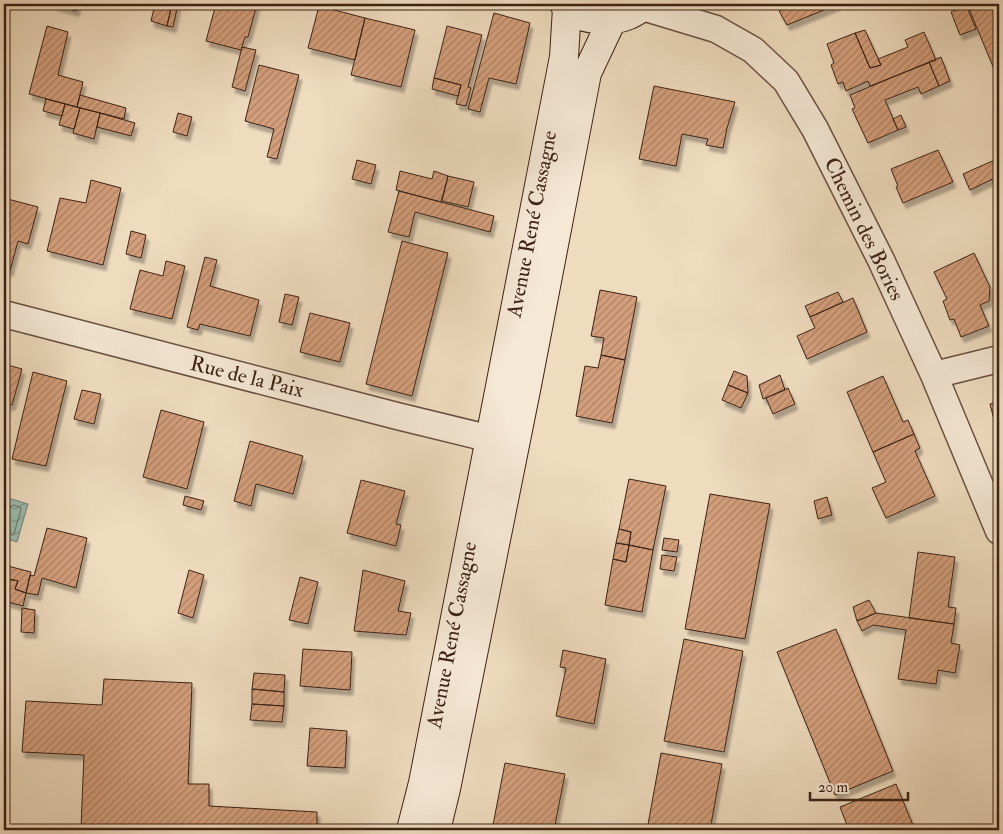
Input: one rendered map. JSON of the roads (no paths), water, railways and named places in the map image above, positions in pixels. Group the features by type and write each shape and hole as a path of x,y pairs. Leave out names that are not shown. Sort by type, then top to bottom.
{"main road":[{"path":"566,6 588,19 612,20 629,16 643,5"},
{"name":"Avenue René Cassagne","path":"436,830 452,759 564,57 566,6"},
{"name":"Avenue René Cassagne","path":"411,830 423,783 479,490 502,442 587,73 612,20"}],"street":[{"name":"Chemin des Bories","path":"643,5 716,29 753,50 786,81 824,146 880,260 934,375 999,531"},
{"name":"Rue de la Paix","path":"4,314 502,442"},
{"path":"934,375 999,359"}],"water":[{"path":"8,498 28,504 17,542 4,538 4,515"}]}
